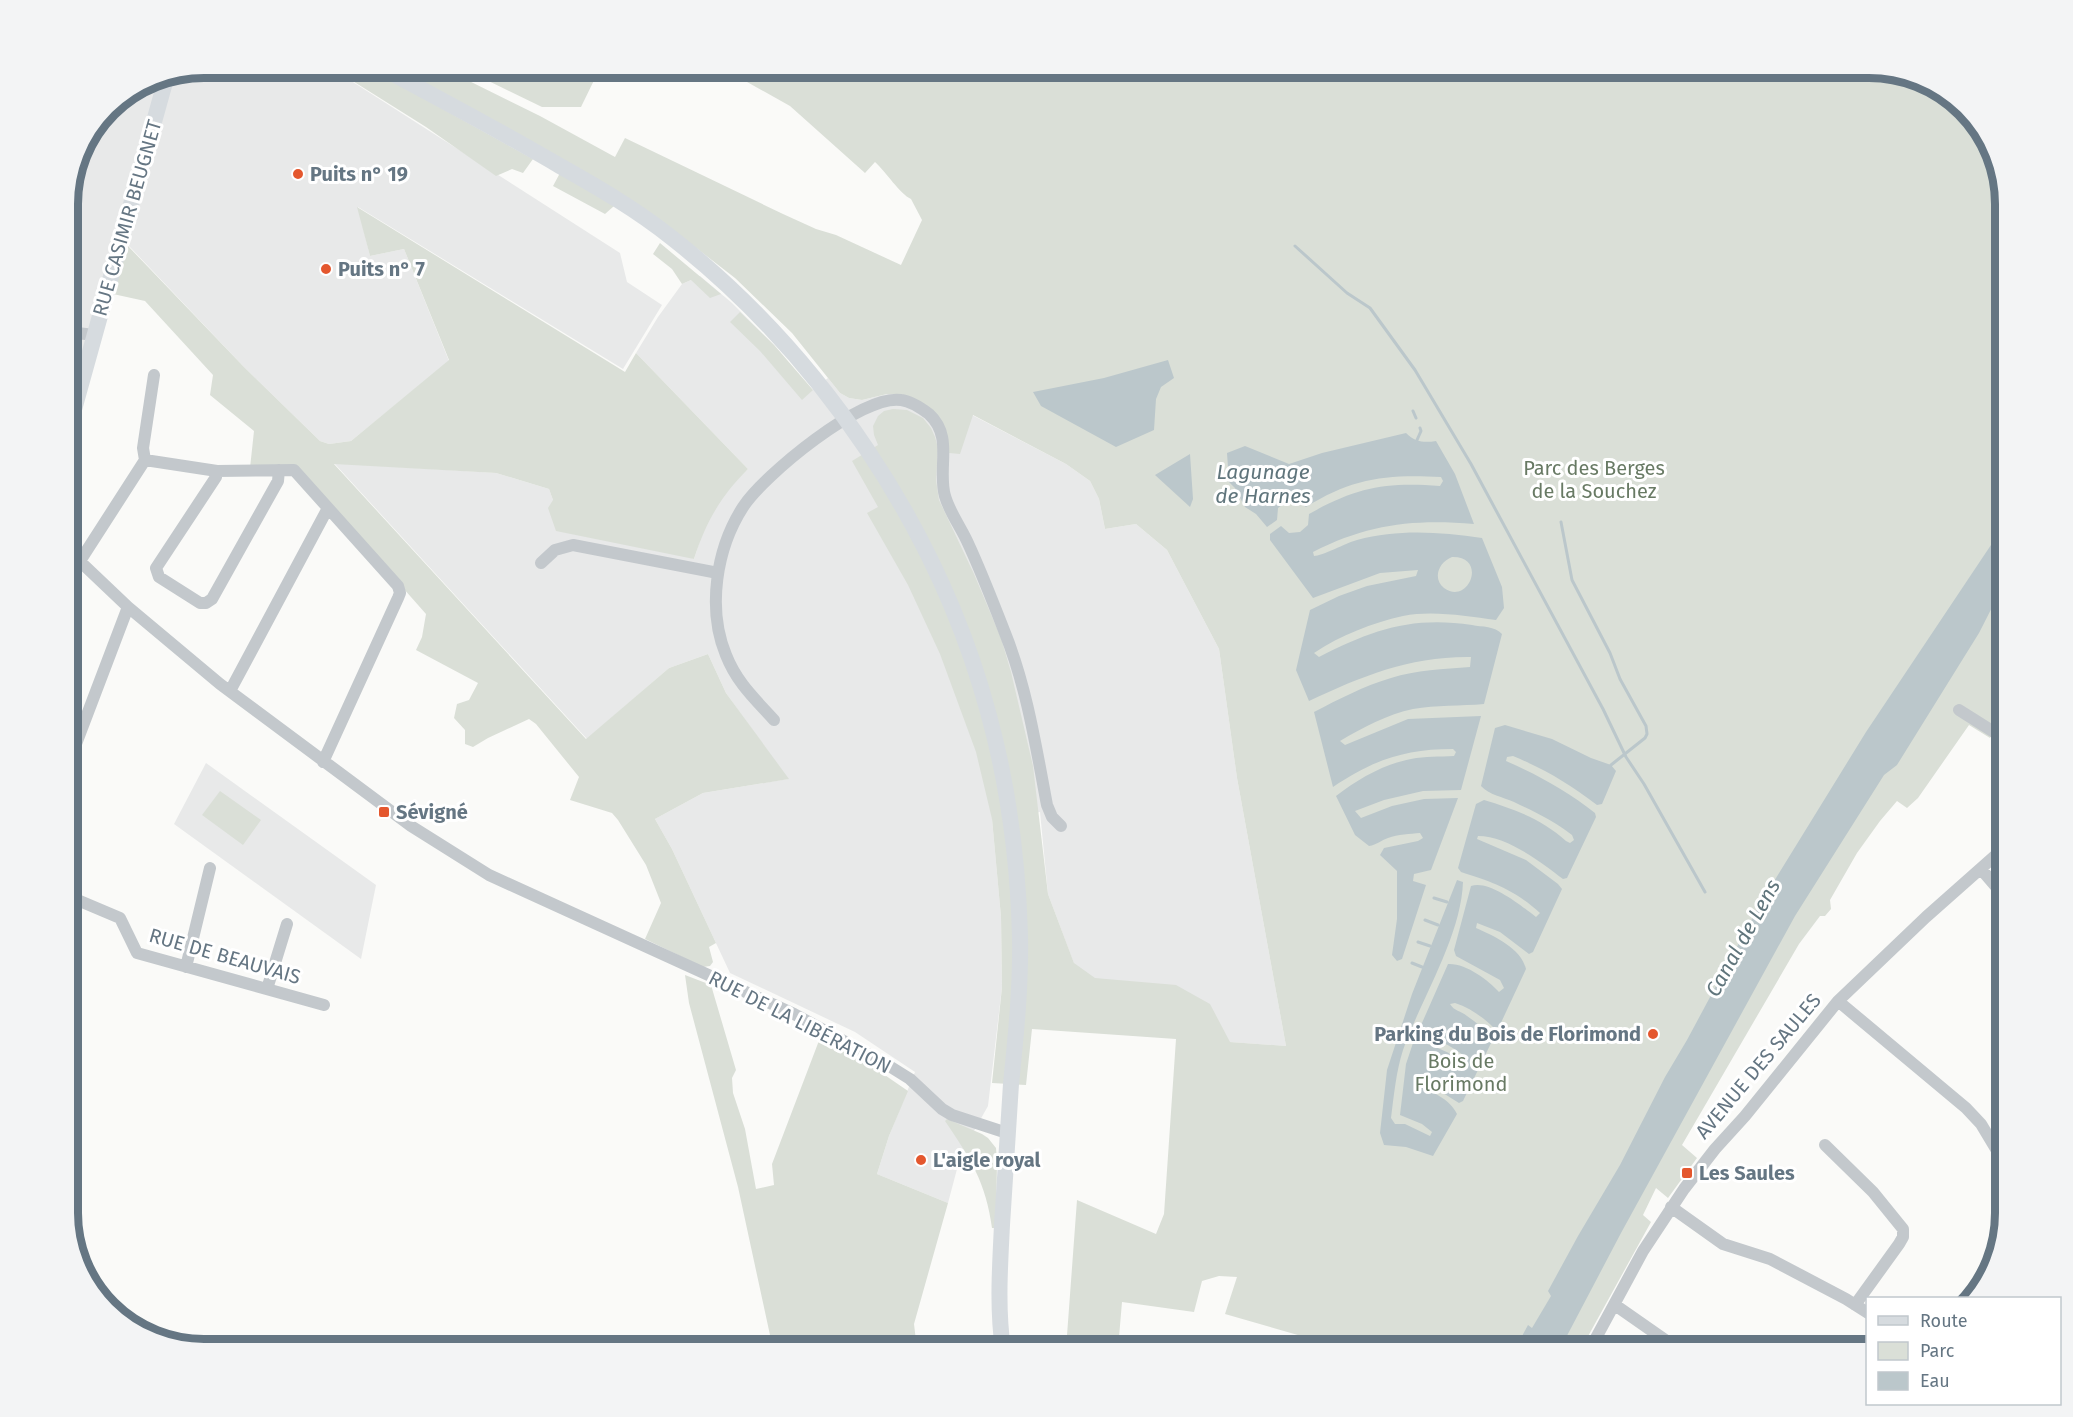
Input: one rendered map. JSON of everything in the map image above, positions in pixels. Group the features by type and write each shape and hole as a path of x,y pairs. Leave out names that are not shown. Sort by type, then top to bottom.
{"main road":[{"path":"400,78 619,200 712,271 768,325 821,386 846,420 911,523 935,571 972,661 1000,759 1009,810 1020,933 1020,986 1007,1133 999,1309 1002,1339"},
{"name":"RUE CASIMIR BEUGNET","path":"78,393 164,85"}],"street":[{"path":"78,333 94,335"},
{"path":"80,561 145,460 143,448 154,375"},
{"path":"774,720 740,683 725,654 716,605 718,573 728,537 744,506 819,435 863,409 900,399 914,403 930,415 939,426 945,452 942,476 945,496 977,564 1006,636 1030,717 1047,805 1052,817 1061,826"},
{"path":"145,460 217,471 294,470 398,586 400,593 323,762"},
{"path":"217,471 216,477 156,568 159,577 200,603 206,603 212,599 278,481 279,470"},
{"path":"230,692 328,508"},
{"path":"541,563 555,550 573,545 718,573"},
{"name":"RUE DE LA LIBÉRATION","path":"80,561 128,607 230,692 442,847 489,875 794,1014 910,1079 942,1109 952,1115 1007,1133"},
{"path":"78,739 128,607"},
{"path":"1959,710 1995,733"},
{"name":"AVENUE DES SAULES","path":"1596,1339 1643,1251 1671,1207 1715,1149 1745,1116 1838,1001 1926,917 1995,857"},
{"path":"186,967 210,868"},
{"path":"1981,869 1995,885"},
{"name":"RUE DE BEAUVAIS","path":"78,900 120,918 137,953 324,1005"},
{"path":"267,989 287,924"},
{"path":"1838,1001 1966,1108 1981,1124 1995,1146"},
{"path":"1825,1145 1873,1192 1903,1229 1903,1237 1899,1244 1855,1305"},
{"path":"1671,1207 1723,1244 1770,1259 1866,1312"},
{"path":"1615,1305 1663,1339"}],"shaded area":[{"path":"347,78 620,253 627,282 662,305 623,369 358,207 370,256 404,249 449,361 351,441 329,444 320,441 244,367 129,246 113,294 100,293 78,367 78,196 80,179 99,134 127,104 148,91 179,80"},
{"path":"700,276 732,303 774,345 812,390 828,378 840,393 849,398 862,400 887,394 898,394 972,415 1066,464 1090,481 1099,499 1105,529 1136,524 1167,550 1219,649 1237,778 1286,1046 1100,1033 1048,894 1040,812 992,819 1001,917 1002,987 988,1106 961,1154 948,1203 877,1174 889,1136 915,1072 855,1032 730,973 672,849 655,819 703,793 788,779 726,693 708,654 669,668 587,739 334,463 496,473 549,489 553,500 694,559 703,531 714,510 729,487 748,469 636,353 682,284"},
{"path":"206,763 376,885 361,959 174,824"}],"green space":[{"path":"348,78 387,78 533,159 523,173 512,169 496,176 426,127"},
{"name":"Parc des Berges de la Souchez","path":"414,78 463,78 615,157 625,138 783,214 901,265 922,220 911,199 902,193 875,162 865,173 790,106 740,78 1869,78 1902,82 1917,88 1939,99 1964,121 1982,148 1993,179 1995,196 1995,730 1990,738 1969,725 1918,798 1907,808 1897,801 1857,853 1830,900 1831,909 1825,916 1820,916 1799,944 1682,1145 1697,1158 1668,1198 1656,1188 1643,1215 1651,1222 1587,1339 1312,1339 1225,1314 1237,1277 1219,1276 1202,1281 1194,1312 1122,1302 1119,1339 1067,1339 1077,1200 1156,1234 1164,1214 1176,1039 1032,1029 1026,1085 992,1083 1002,987 1001,917 992,819 976,752 940,654 908,585 867,513 878,507 852,461 878,445 873,426 878,416 884,411 893,409 907,410 923,418 935,437 938,448 936,480 939,500 1001,638 1011,672 1033,766 1048,894 1074,963 1095,978 1176,985 1210,1004 1230,1042 1286,1046 1237,778 1219,649 1167,550 1136,524 1105,529 1099,499 1090,481 1066,464 973,415 960,454 949,453 948,443 913,398 887,394 862,400 849,398 840,393 792,333 735,278 673,230"},
{"path":"483,78 595,78 581,107 542,107"},
{"path":"560,173 614,206 605,214 553,186"},
{"path":"357,207 625,372 636,353 748,469 729,490 715,511 694,559 556,531 548,508 553,500 549,489 496,473 334,464 586,739 669,668 708,654 726,693 789,779 703,793 655,819 672,849 716,943 709,947 713,962 710,966 703,967 645,939 661,903 646,865 612,813 570,800 579,777 536,724 529,719 473,747 465,744 465,730 454,718 457,704 469,700 478,683 416,650 422,637 426,614 297,468 250,468 254,431 210,395 213,375 145,301 113,294 128,246 244,367 320,441 329,444 351,441 449,360 404,249 370,256"},
{"path":"660,243 721,294 710,298 691,280 682,284 672,269 653,254"},
{"path":"740,312 774,345 813,390 802,400 760,351 730,322"},
{"path":"220,791 261,820 243,845 202,815"},
{"path":"685,975 711,985 736,1070 732,1078 733,1093 745,1129 756,1189 774,1185 772,1164 820,1038 876,1069 908,1091 889,1136 877,1174 948,1203 914,1324 916,1339 771,1339 738,1187 689,1003"},
{"path":"947,1119 982,1134 996,1148 996,1228 992,1228 986,1198 976,1172 945,1121"}],"water":[{"path":"1168,360 1174,378 1161,387 1156,399 1154,430 1116,447 1041,406 1033,392 1104,378"},
{"name":"Lagunage de Harnes","path":"1406,433 1420,441 1436,441 1455,474 1474,524 1431,522 1391,526 1353,535 1313,552 1314,556 1357,540 1388,534 1435,533 1482,538 1502,587 1504,608 1496,620 1461,615 1414,614 1357,630 1314,653 1319,657 1375,633 1430,622 1492,628 1502,634 1484,704 1404,711 1375,722 1340,741 1345,745 1408,719 1481,716 1461,790 1423,791 1384,800 1355,811 1361,818 1392,806 1424,799 1458,798 1431,870 1414,874 1413,881 1426,885 1402,959 1397,961 1392,955 1397,919 1397,871 1380,855 1384,848 1423,838 1420,833 1400,835 1369,846 1355,835 1336,796 1362,778 1391,764 1416,758 1454,756 1456,752 1453,749 1404,754 1376,763 1333,787 1314,712 1361,689 1401,675 1470,667 1471,657 1428,660 1387,669 1348,683 1309,701 1296,670 1310,610 1367,586 1416,576 1418,570 1380,573 1313,598 1270,540 1270,534 1281,526 1289,533 1300,532 1308,525 1309,514 1357,492 1387,486 1440,486 1443,481 1441,477 1404,476 1370,480 1339,490 1306,507 1295,502 1285,503 1278,508 1277,520 1267,527 1256,514 1245,507 1235,488 1229,482 1227,453 1245,446 1289,464 1322,453","holes":["1452,557 1463,559 1472,571 1467,586 1461,591 1453,592 1444,588 1438,580 1441,566"]},
{"path":"1190,454 1193,499 1190,507 1155,475"},
{"name":"Canal de Lens","path":"1995,539 1995,602 1979,633 1897,765 1884,775 1795,916 1565,1339 1520,1339 1528,1325 1532,1328 1551,1296 1548,1291 1620,1165 1665,1077 1760,904 1866,732"},
{"path":"1505,725 1552,739 1611,765 1616,771 1602,804 1597,805 1546,772 1513,756 1507,757 1506,761 1563,791 1595,813 1596,817 1567,878 1563,879 1512,845 1489,837 1478,836 1477,839 1526,860 1562,889 1533,952 1529,954 1500,932 1477,923 1476,928 1513,949 1526,969 1499,1027 1494,1028 1466,1007 1455,1003 1450,1004 1478,1024 1492,1041 1463,1101 1459,1103 1435,1088 1420,1081 1417,1083 1445,1100 1457,1114 1433,1156 1406,1147 1384,1145 1380,1133 1387,1070 1412,994 1457,880 1463,882 1461,903 1455,924 1439,968 1403,1050 1391,1118 1395,1124 1405,1124 1430,1136 1432,1132 1422,1124 1400,1115 1406,1064 1413,1043 1418,1041 1436,1047 1464,1062 1467,1061 1467,1058 1452,1047 1418,1032 1448,964 1469,969 1489,982 1499,992 1504,988 1500,980 1456,956 1454,950 1471,886 1487,886 1505,895 1536,917 1540,913 1512,892 1494,883 1461,872 1458,868 1476,804 1484,800 1506,807 1537,821 1570,843 1574,840 1572,835 1551,821 1514,802 1492,794 1481,786 1495,728"}],"waterway":[{"path":"1295,246 1347,293 1370,308 1415,370 1471,464 1603,709 1626,757 1644,784 1705,892"},
{"path":"1413,411 1416,418"},
{"path":"1417,440 1420,428"},
{"path":"1561,522 1572,580 1610,653 1620,679 1646,726 1645,738 1611,765"},
{"path":"1434,898 1447,902"},
{"path":"1425,920 1438,925"},
{"path":"1418,942 1430,946"},
{"path":"1412,963 1422,967"}],"place":[{"name":"Puits n° 19","path":"298,174"},
{"name":"Puits n° 7","path":"326,269"},
{"name":"Sévigné","path":"384,812"},
{"name":"Parking du Bois de Florimond","path":"1653,1034"},
{"name":"L'aigle royal","path":"921,1160"},
{"name":"Les Saules","path":"1687,1173"}],"park label":[{"name":"Bois de Florimond","path":"1461,1072"}]}
